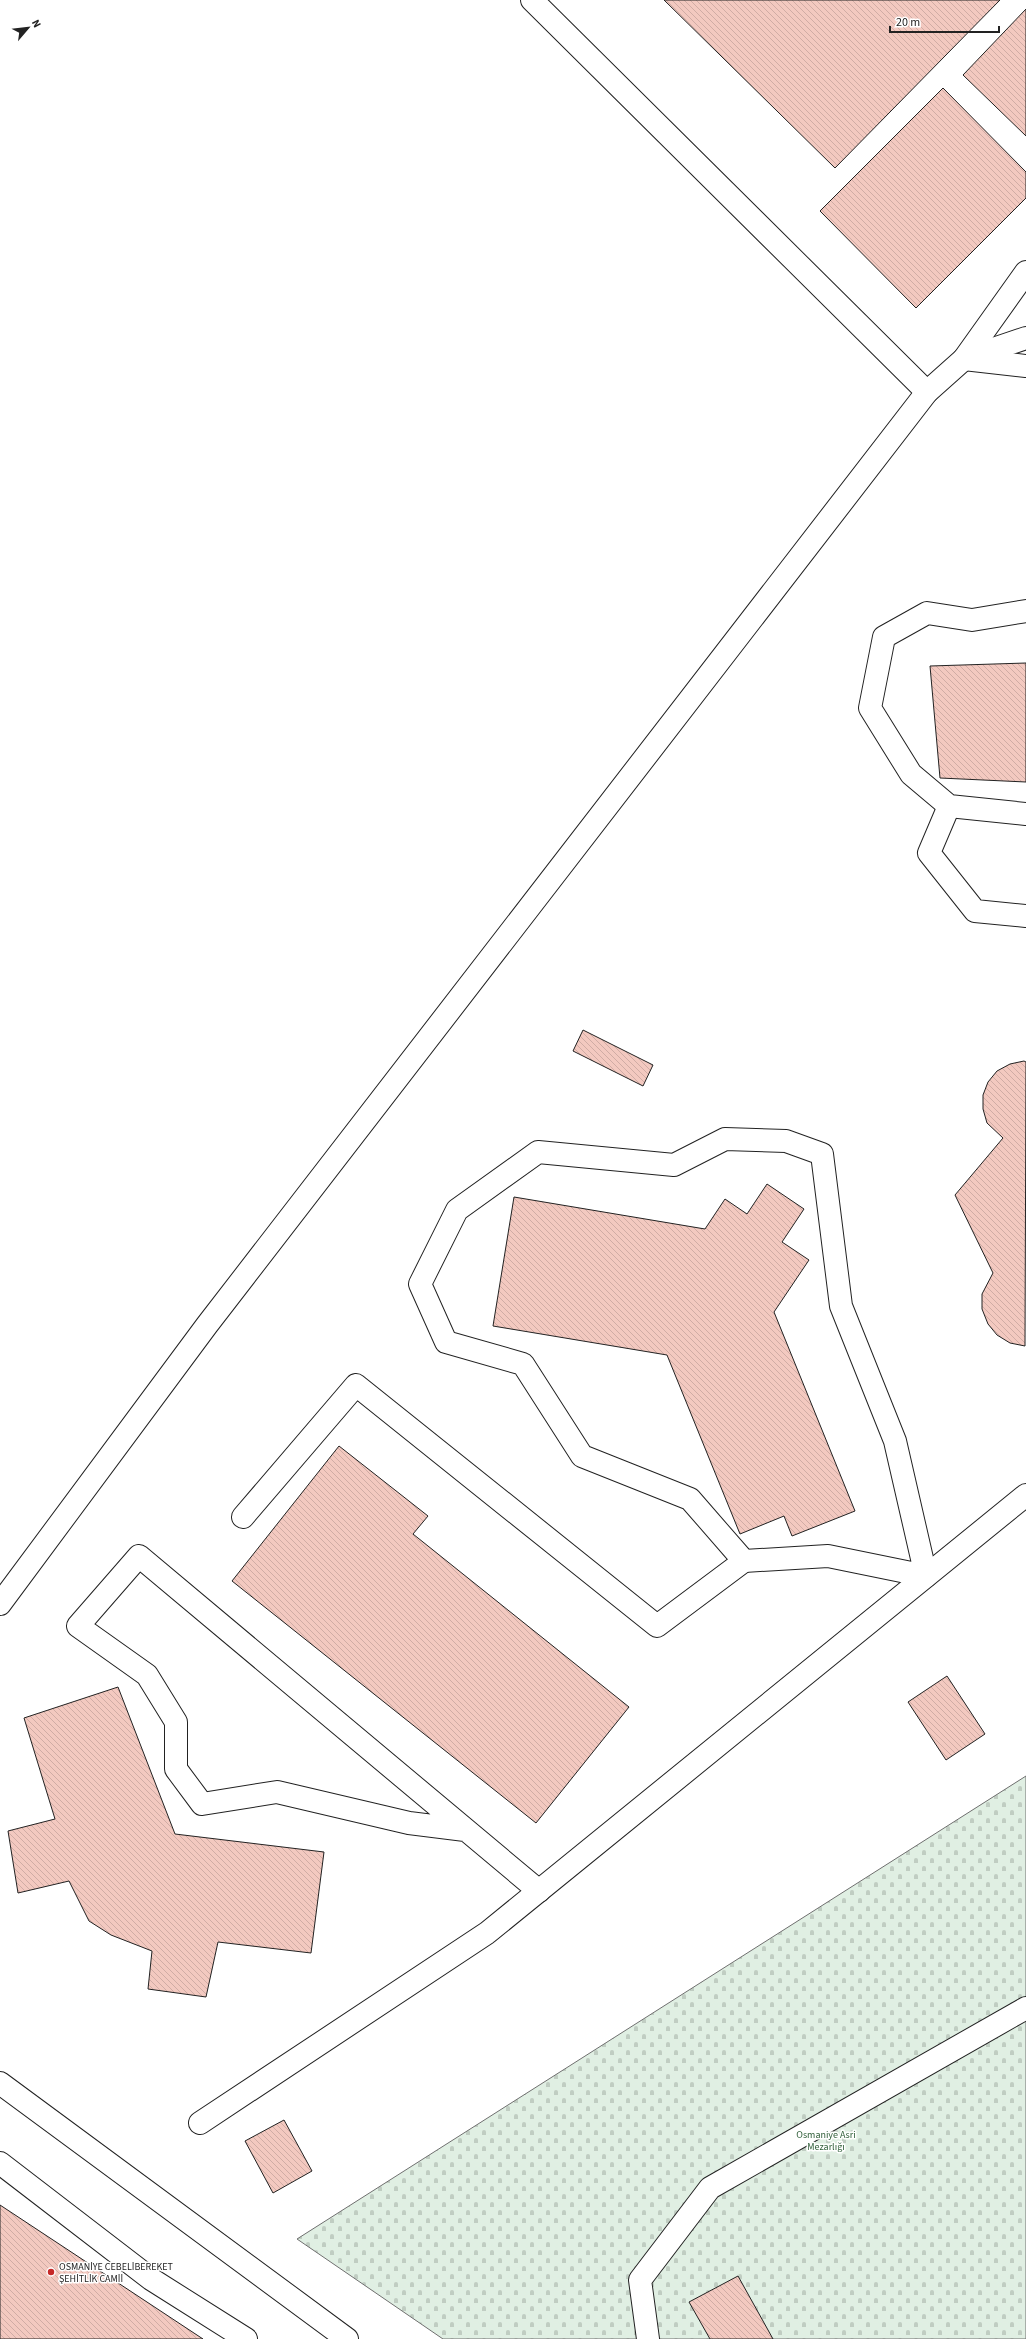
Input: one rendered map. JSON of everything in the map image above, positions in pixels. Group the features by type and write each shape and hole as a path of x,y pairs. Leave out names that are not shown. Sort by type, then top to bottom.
{"main road":[{"path":"532,0 927,392"},
{"path":"0,1604 207,1325 927,392 964,359 1026,272"},
{"path":"964,359 1026,338"},
{"path":"964,359 1026,366"},
{"path":"1026,611 972,620 927,613 884,638 870,708 911,774 949,806 1026,814"},
{"path":"949,806 929,853 975,911 1026,916"},
{"path":"744,1561 690,1499 582,1456 523,1364 446,1342 420,1284 457,1210 538,1152 674,1165 724,1139 786,1141 822,1154 841,1306 895,1441 926,1576"},
{"path":"243,1517 356,1385 657,1626 744,1561 828,1556 926,1576"},
{"path":"200,2123 488,1933 1026,1495"},
{"path":"465,1830 409,1823 277,1792 202,1804 176,1769 176,1722 147,1675 78,1626 139,1556 539,1891"},
{"path":"648,2339 640,2280 710,2188 1026,2008"},
{"path":"0,2083 347,2339"},
{"path":"0,2163 151,2279 222,2322 246,2339"}],"green space":[{"name":"Osmaniye Asri Mezarlığı","path":"1026,1776 1026,2339 443,2339 297,2239"}],"building":[{"path":"664,0 1000,0 835,168"},
{"path":"1026,9 1026,136 963,75"},
{"path":"943,88 1026,172 1026,198 916,308 820,211"},
{"path":"1026,663 1026,782 940,778 930,666"},
{"path":"583,1030 653,1065 643,1086 573,1051"},
{"path":"1024,1061 1026,1062 1025,1346 1010,1343 997,1335 988,1324 982,1309 982,1294 993,1273 955,1195 1003,1138 987,1123 983,1109 983,1095 988,1082 997,1071 1010,1064"},
{"path":"767,1184 804,1209 782,1242 809,1260 774,1312 855,1511 792,1536 784,1516 740,1534 667,1355 493,1326 514,1197 705,1229 725,1199 747,1214"},
{"path":"339,1446 428,1516 413,1534 629,1707 536,1823 232,1581"},
{"path":"947,1676 985,1734 946,1760 908,1702"},
{"path":"118,1687 175,1834 324,1852 311,1953 218,1942 206,1997 148,1989 152,1951 111,1935 89,1921 69,1881 18,1893 8,1831 55,1819 24,1718"},
{"path":"284,2120 312,2171 273,2193 245,2141"},
{"name":"OSMANİYE CEBELİBEREKET ŞEHİTLİK CAMİİ","path":"0,2205 203,2339 0,2339"},
{"path":"738,2276 773,2339 710,2339 689,2302"}],"place":[{"name":"OSMANİYE CEBELİBEREKET ŞEHİTLİK CAMİİ","path":"51,2272"}]}
